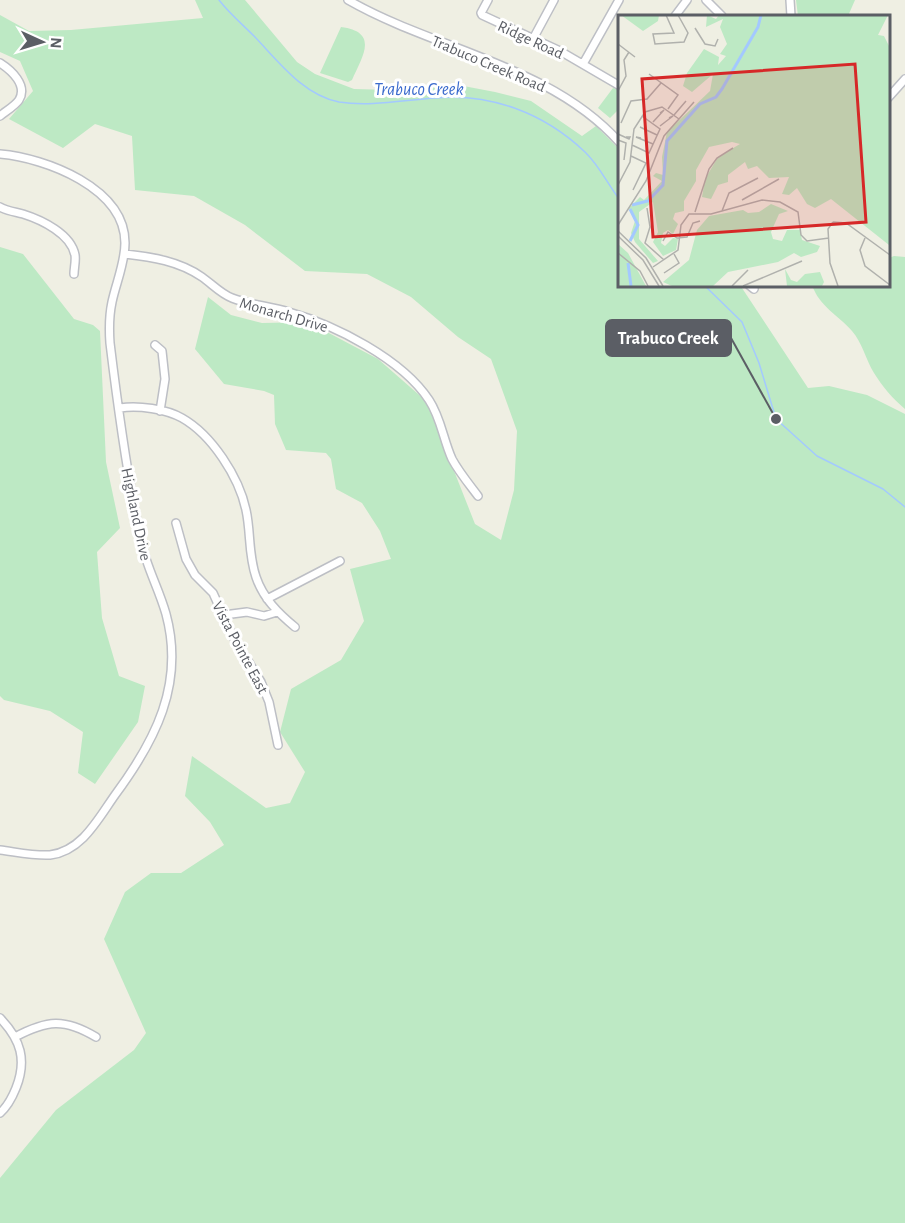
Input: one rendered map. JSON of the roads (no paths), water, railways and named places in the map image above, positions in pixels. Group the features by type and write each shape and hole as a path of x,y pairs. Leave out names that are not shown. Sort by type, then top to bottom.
{"street":[{"name":"Trabuco Creek Road","path":"348,0 378,16 552,90 592,118 618,141"},
{"name":"Ridge Road","path":"488,0 482,15 583,64 618,85"},
{"path":"533,39 554,0"},
{"path":"583,64 619,0"},
{"path":"676,15 687,0"},
{"path":"706,0 721,15"},
{"path":"790,0 791,15"},
{"path":"0,63 12,72 20,83 22,93 17,103 0,116"},
{"path":"890,96 905,79"},
{"name":"Highland Drive","path":"0,154 36,161 57,169 103,195 119,218 126,240 125,254 109,322 110,343 133,502 142,545 160,594 171,637 170,676 164,705 152,739 135,768 84,838 70,848 50,855 0,850"},
{"path":"0,207 25,214 65,238 72,246 75,256 74,274"},
{"name":"Monarch Drive","path":"125,254 162,259 188,268 228,297 247,304 285,311 315,320 369,347 410,377 428,399 439,418 452,459 478,496"},
{"path":"155,345 162,351 165,379 160,411"},
{"path":"120,408 160,411 182,418 219,453 234,476 246,510 249,547 256,578 277,612 294,627"},
{"name":"Vista Pointe East","path":"176,523 186,559 195,575 213,592 232,635 261,682 270,702 279,745"},
{"path":"267,599 340,561"},
{"path":"224,615 247,612 264,616 277,612"},
{"path":"0,1018 15,1036 21,1054 21,1074 12,1097 0,1113"},
{"path":"15,1036 36,1026 54,1023 68,1024 96,1037"}],"waterway":[{"name":"Trabuco Creek","path":"219,0 292,76 326,98 339,102 375,103 456,97 516,108 552,126 569,138 595,163 618,197"},
{"name":"Trabuco Creek","path":"705,286 742,322 759,363 776,419 817,456 883,489 905,507"}],"place":[{"name":"Trabuco Creek","path":"776,419"}]}
